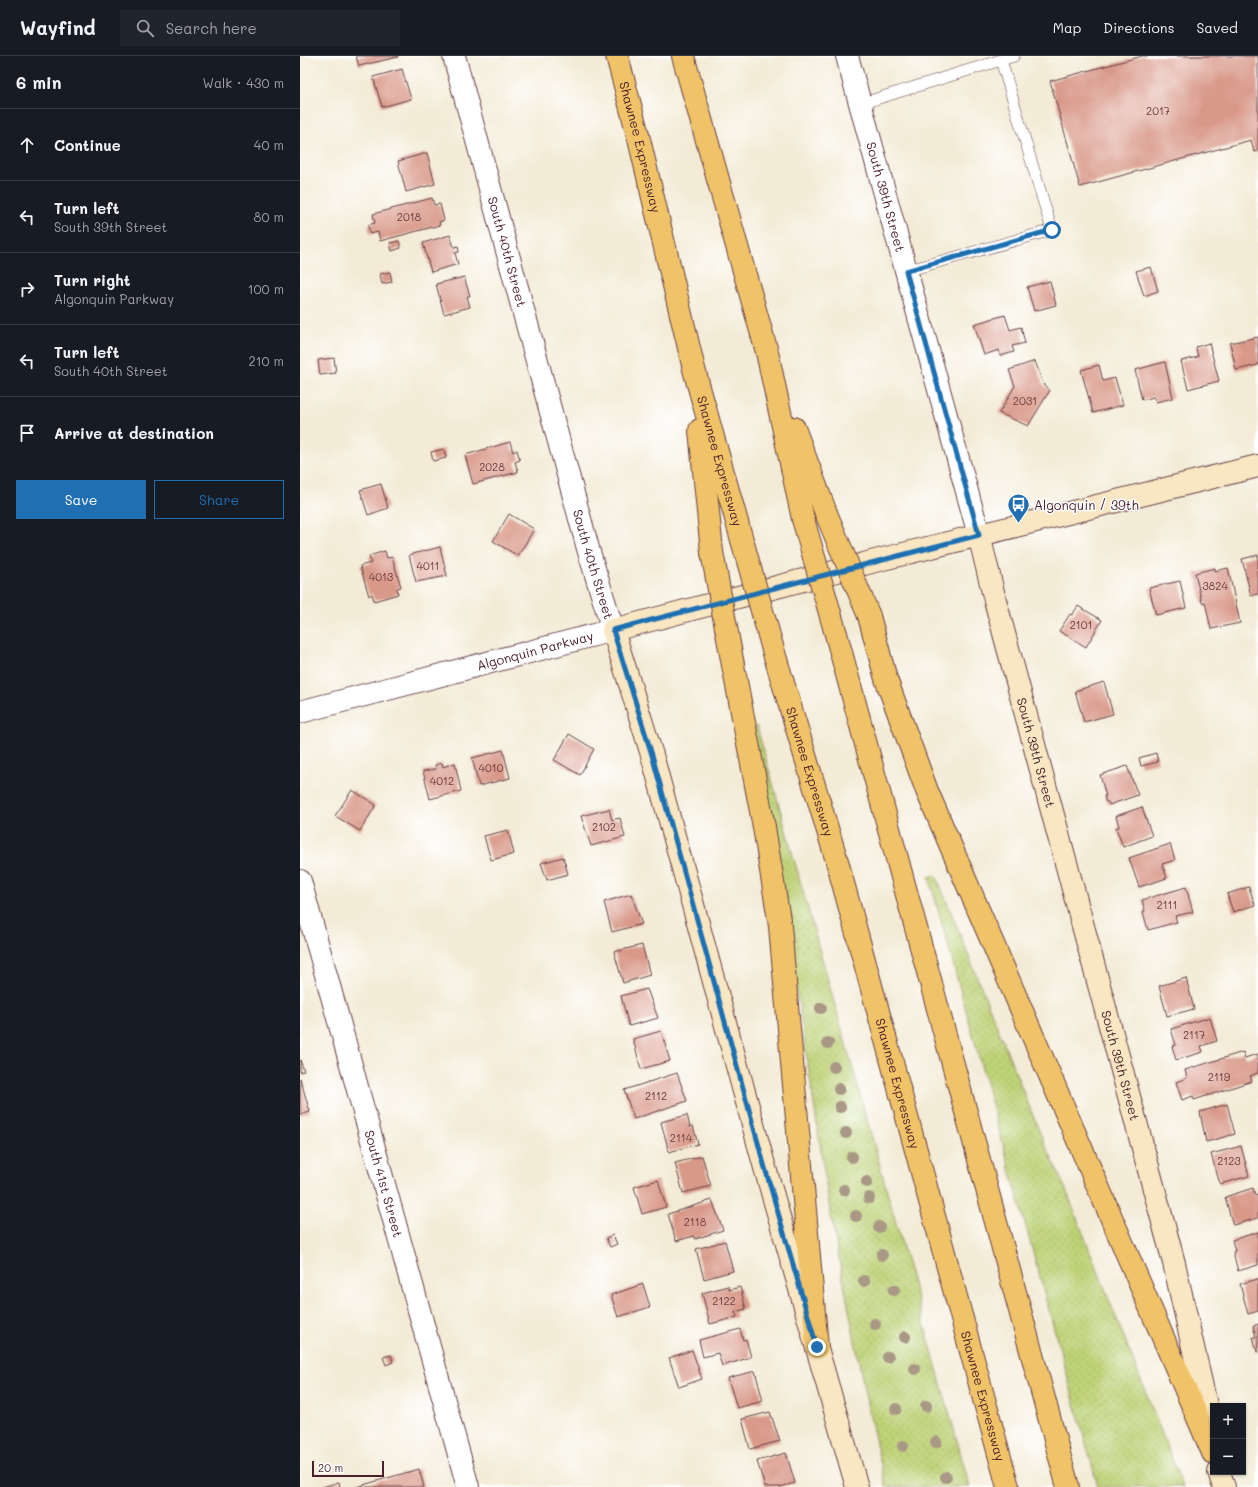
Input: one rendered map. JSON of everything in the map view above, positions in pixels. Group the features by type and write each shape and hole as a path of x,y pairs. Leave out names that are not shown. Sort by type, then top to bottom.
{"highway":[{"name":"Shawnee Expressway","path":"617,56 638,135 695,373 774,653 837,861 1008,1487"},
{"path":"683,56 767,352 802,519 836,634 1068,1487"},
{"path":"767,352 826,513 869,616 886,679 927,791 1210,1445"},
{"path":"695,373 712,552 764,827 780,926 817,1347"}],"main road":[{"name":"Algonquin Parkway","path":"613,630 979,535 1258,466"},
{"name":"South 39th Street","path":"979,535 997,608 1174,1263 1205,1400 1211,1439"},
{"name":"South 40th Street","path":"613,630 652,755 763,1161 857,1487"},
{"path":"1220,1475 1224,1487"}],"street":[{"name":"South 40th Street","path":"454,56 585,536 613,630"},
{"name":"South 39th Street","path":"847,56 979,535"},
{"name":"Algonquin Parkway","path":"300,712 613,630"},
{"name":"South 41st Street","path":"300,881 468,1487"}],"lane":[{"path":"860,104 1014,56"},
{"path":"906,271 1052,230 1001,60"}],"green space":[{"path":"753,727 757,727 970,1487 886,1487 867,1404 831,1217 785,913"},
{"path":"936,875 1040,1133 1066,1190 1183,1487 1098,1487 929,877"}],"building":[{"path":"356,56 398,56 398,57 359,66"},
{"path":"1142,56 1258,56 1258,151 1254,152 1251,140 1080,187 1050,81"},
{"path":"402,69 411,99 382,107 373,77"},
{"path":"427,153 435,184 406,192 398,161"},
{"path":"432,198 434,205 440,204 444,220 439,222 440,225 380,241 378,232 370,234 368,225 375,223 373,214"},
{"path":"450,235 454,247 458,246 459,252 455,253 458,264 431,272 423,243"},
{"path":"399,241 401,248 392,251 390,243"},
{"path":"1151,267 1158,291 1144,296 1136,271"},
{"path":"390,272 392,282 382,284 380,274"},
{"path":"464,277 470,296 467,296 470,307 444,314 436,284"},
{"path":"1050,281 1056,305 1034,311 1027,287"},
{"path":"1005,315 1010,330 1021,327 1025,343 1012,346 1014,352 1000,356 999,350 984,355 974,324"},
{"path":"1258,337 1258,365 1236,370 1230,343"},
{"path":"1209,343 1219,381 1188,389 1181,361 1198,357 1196,347"},
{"path":"334,358 336,373 320,375 318,360"},
{"path":"1035,361 1043,384 1050,390 1028,426 999,413 1015,386 1009,370"},
{"path":"1165,362 1173,398 1156,402 1154,397 1142,400 1135,370"},
{"path":"1099,365 1103,381 1115,378 1123,405 1093,413 1081,370"},
{"path":"510,442 513,452 517,450 520,460 515,462 518,472 473,484 465,455"},
{"path":"444,449 446,458 433,461 431,452"},
{"path":"381,484 388,508 368,515 360,490"},
{"path":"509,514 534,529 518,556 493,541"},
{"path":"440,547 447,576 416,582 409,555"},
{"path":"385,551 387,558 392,557 401,587 397,588 398,594 374,601 372,594 369,596 360,566 371,563 369,556"},
{"path":"1258,555 1258,594 1251,596 1242,559"},
{"path":"1215,568 1215,571 1228,568 1240,623 1211,629 1205,602 1202,603 1195,573"},
{"path":"1180,581 1186,608 1156,615 1149,588"},
{"path":"1078,606 1102,620 1086,647 1059,631 1070,614 1072,615"},
{"path":"1104,682 1113,714 1084,722 1075,691"},
{"path":"569,734 594,749 580,775 554,760"},
{"path":"503,750 510,778 479,786 472,758"},
{"path":"1156,753 1158,762 1141,766 1139,758"},
{"path":"442,763 443,767 455,763 461,791 430,799 423,771 436,769 435,765"},
{"path":"1127,766 1138,795 1109,805 1104,796 1106,796 1100,775"},
{"path":"352,790 376,805 360,831 335,816"},
{"path":"1142,807 1152,836 1123,847 1116,828 1119,827 1116,816"},
{"path":"609,809 612,820 620,818 625,837 591,846 581,816"},
{"path":"508,830 514,854 491,860 484,836"},
{"path":"1170,844 1175,860 1162,864 1167,878 1139,887 1129,858"},
{"path":"563,857 568,874 547,880 541,863"},
{"path":"1186,887 1193,912 1175,916 1177,922 1148,930 1143,912 1145,911 1142,900"},
{"path":"1249,887 1255,905 1233,912 1227,894"},
{"path":"631,894 642,924 612,932 604,902"},
{"path":"642,945 650,975 623,983 614,952"},
{"path":"1186,978 1194,1009 1167,1016 1159,986"},
{"path":"647,989 658,1018 629,1026 621,996"},
{"path":"1210,1017 1217,1041 1201,1046 1203,1052 1176,1060 1172,1046 1176,1045 1171,1029"},
{"path":"661,1031 670,1061 641,1069 633,1039"},
{"path":"1243,1052 1245,1058 1257,1054 1258,1056 1258,1073 1250,1076 1252,1081 1194,1100 1193,1096 1182,1100 1176,1082 1187,1078 1185,1070"},
{"path":"300,1060 304,1071 300,1072"},
{"path":"677,1073 687,1101 634,1119 624,1090"},
{"path":"300,1078 310,1112 300,1115"},
{"path":"1227,1104 1235,1134 1206,1142 1200,1112"},
{"path":"687,1115 690,1127 693,1126 698,1144 669,1152 661,1122"},
{"path":"1241,1146 1249,1176 1220,1184 1211,1154"},
{"path":"702,1156 711,1186 683,1193 675,1163"},
{"path":"658,1180 666,1207 642,1214 634,1187"},
{"path":"1253,1188 1255,1195 1258,1194 1258,1218 1233,1225 1225,1197"},
{"path":"712,1200 723,1230 695,1239 694,1236 676,1241 668,1214"},
{"path":"1258,1232 1258,1265 1238,1271 1233,1252 1235,1251 1232,1240"},
{"path":"613,1235 617,1244 610,1247 606,1238"},
{"path":"725,1241 733,1271 704,1279 696,1249"},
{"path":"1258,1279 1258,1311 1248,1314 1240,1284"},
{"path":"643,1284 650,1307 618,1317 611,1295"},
{"path":"728,1286 729,1290 740,1287 746,1309 735,1312 737,1317 710,1324 702,1293"},
{"path":"1258,1324 1257,1352 1253,1337 1256,1337 1253,1326"},
{"path":"740,1329 743,1340 746,1339 751,1357 722,1366 718,1353 703,1357 699,1340"},
{"path":"692,1350 702,1379 679,1387 669,1358"},
{"path":"391,1355 393,1362 386,1365 383,1357"},
{"path":"755,1371 763,1401 737,1408 728,1378"},
{"path":"770,1412 780,1441 750,1449 742,1419"},
{"path":"786,1453 795,1483 780,1487 765,1487 757,1461"},
{"path":"419,1469 424,1487 356,1487"},
{"path":"339,1482 340,1487 322,1487"}],"place":[{"name":"Algonquin / 39th","path":"1018,524"}],"route":[{"path":"817,1347 763,1161 652,755 613,630 979,535 906,271 1052,230"}]}
